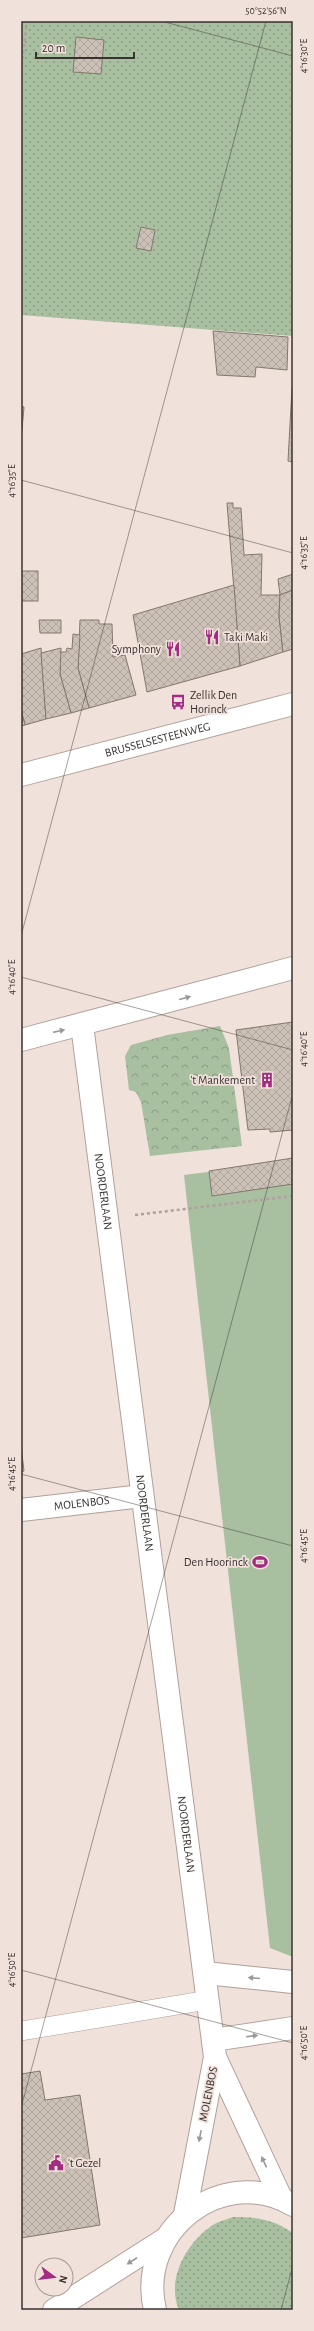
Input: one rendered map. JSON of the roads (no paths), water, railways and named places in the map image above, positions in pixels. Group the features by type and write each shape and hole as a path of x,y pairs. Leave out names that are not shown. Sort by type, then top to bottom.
{"street":[{"name":"BRUSSELSESTEENWEG","path":"21,774 293,704"},
{"path":"21,1040 293,968"},
{"name":"NOORDERLAAN","path":"82,1025 214,2049"},
{"name":"MOLENBOS","path":"21,1510 142,1496"},
{"path":"205,1973 293,1982"},
{"path":"214,2049 293,2028"},
{"name":"MOLENBOS","path":"214,2049 287,2201"},
{"name":"MOLENBOS","path":"186,2214 214,2049"},
{"name":"MOLENBOS","path":"54,2310 164,2239 186,2214 214,2197 247,2191 287,2201"},
{"name":"MOLENBOS","path":"155,2310 153,2271 164,2239"}],"lane":[{"path":"21,2031 208,2000"}],"place":[{"name":"Taki Maki","path":"212,637"},
{"name":"Symphony","path":"173,649"},
{"name":"Zellik Den Horinck","path":"178,702"},
{"name":"'t Mankement","path":"267,1080"},
{"name":"Den Hoorinck","path":"260,1562"},
{"name":"'t Gezel","path":"56,2163"}]}
